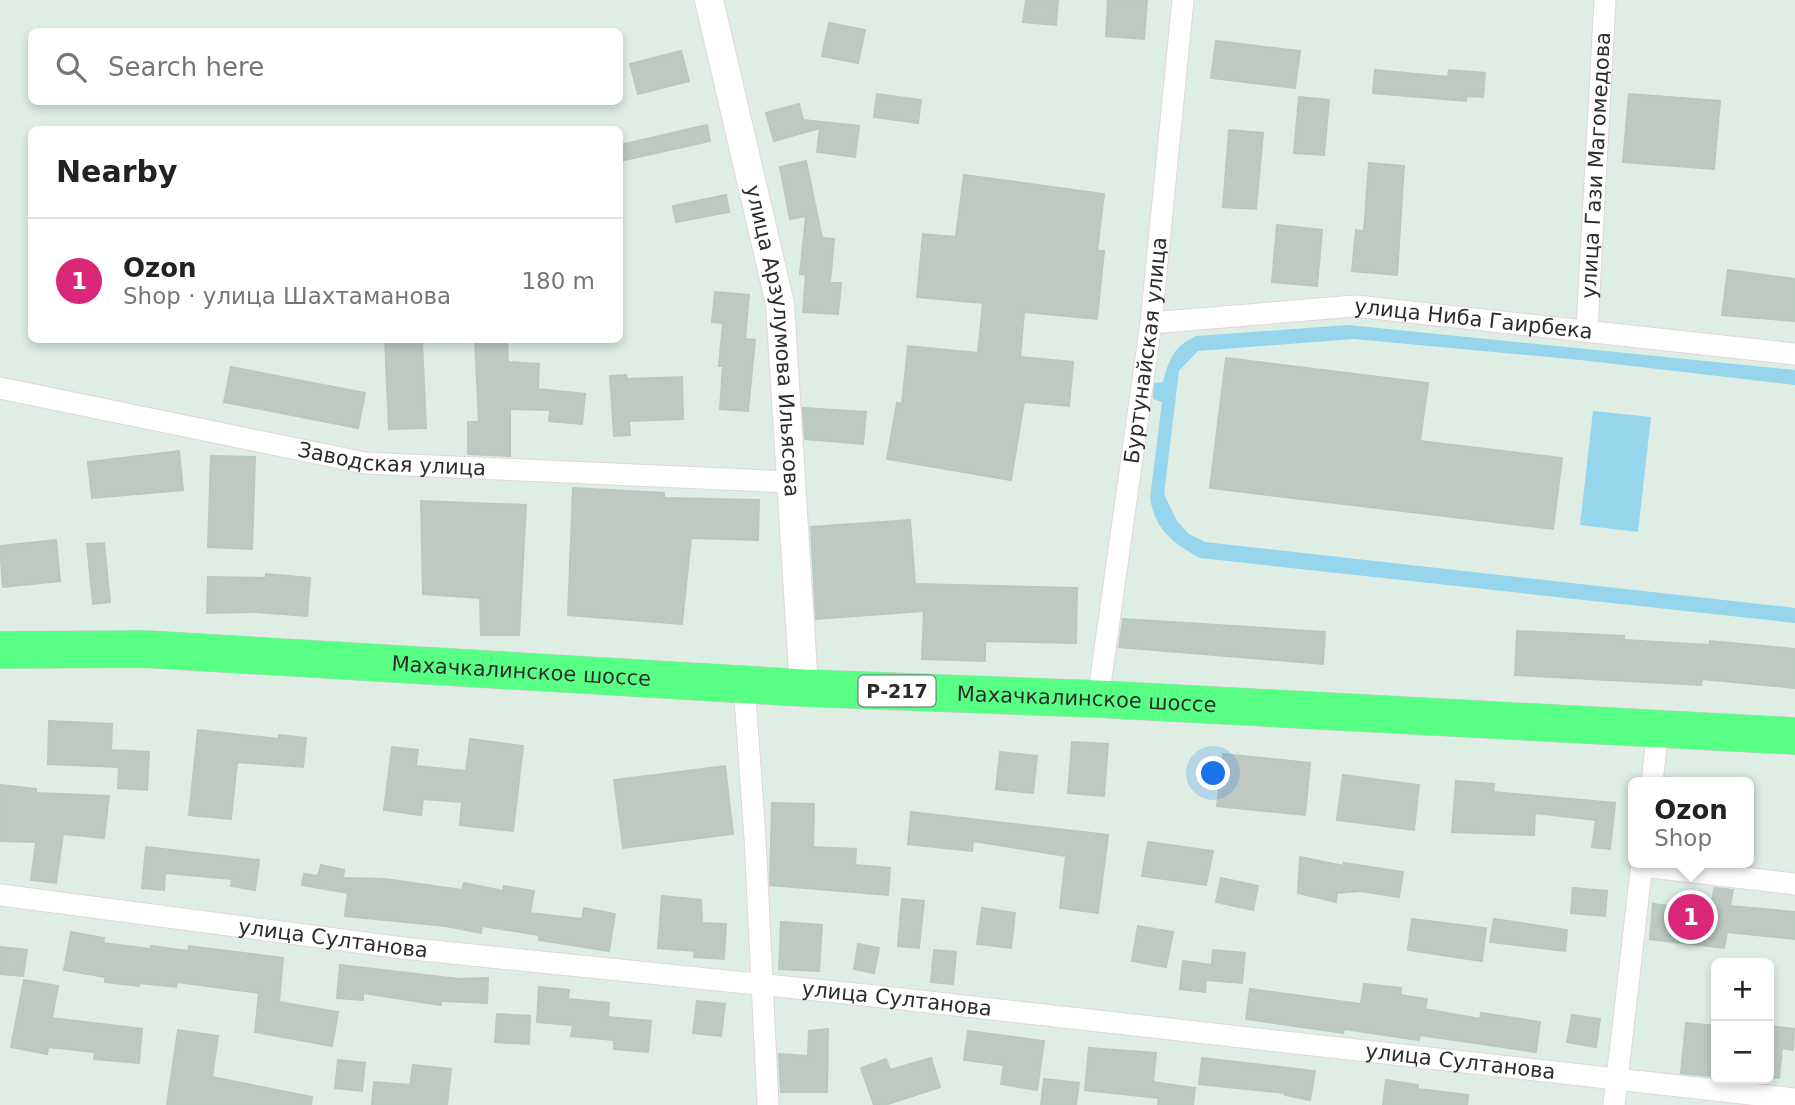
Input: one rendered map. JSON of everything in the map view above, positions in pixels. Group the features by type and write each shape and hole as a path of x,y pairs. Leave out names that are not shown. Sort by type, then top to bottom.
{"highway":[{"name":"Махачкалинское шоссе","path":"0,650 144,649 804,688 1098,699 1795,736"}],"street":[{"name":"улица Арзулумова Ильясова","path":"709,0 780,304 804,688"},
{"name":"Буртунайская улица","path":"1098,699 1152,323 1183,0"},
{"name":"улица Гази Магомедова","path":"1587,329 1605,0"},
{"name":"улица Ниба Гаирбека","path":"1152,323 1355,306 1587,329 1795,354"},
{"name":"Заводская улица","path":"0,388 365,463 791,482"},
{"path":"744,683 768,1105"},
{"path":"1653,777 1658,729"},
{"path":"1614,1105 1642,868"},
{"path":"1666,868 1795,884"},
{"name":"улица Султанова","path":"0,895 403,948 763,984 1795,1099"}],"shaded area":[{"path":"1348,325 1795,370 1795,385 1580,360 1354,339 1198,351 1179,371 1164,494 1177,521 1189,534 1205,542 1795,608 1795,623 1200,558 1174,541 1156,519 1150,498 1162,402 1153,399 1154,383 1163,382 1170,360 1177,349 1196,336"},
{"path":"1593,411 1651,417 1638,532 1580,525"}],"building":[{"path":"1026,0 1058,0 1056,25 1023,22"},
{"path":"1108,0 1147,0 1144,39 1106,36"},
{"path":"829,23 865,30 858,63 822,56"},
{"path":"1216,41 1300,51 1295,88 1211,78"},
{"path":"681,51 689,81 638,94 630,64"},
{"path":"1375,70 1448,77 1449,70 1485,73 1483,97 1467,96 1466,101 1373,93"},
{"path":"877,94 921,100 918,123 874,117"},
{"path":"1629,94 1720,101 1714,169 1623,162"},
{"path":"1299,97 1329,100 1324,155 1294,153"},
{"path":"799,104 803,120 859,126 855,157 817,152 820,128 774,141 766,113"},
{"path":"707,125 710,141 623,160 623,144"},
{"path":"1229,130 1263,133 1256,209 1223,207"},
{"path":"806,161 822,238 834,239 830,283 841,283 838,314 803,312 806,275 800,274 806,216 790,219 780,167"},
{"path":"1369,163 1404,166 1397,275 1352,271 1356,230 1364,231"},
{"path":"964,175 1104,194 1097,251 1104,251 1097,319 1024,312 1020,357 1073,362 1069,406 1024,402 1011,480 887,459 897,403 902,404 908,346 978,353 983,303 917,297 923,234 956,237"},
{"path":"726,195 729,212 676,222 673,206"},
{"path":"1277,225 1322,230 1317,286 1272,282"},
{"path":"1728,270 1795,279 1795,321 1722,315"},
{"path":"715,292 749,295 745,339 755,340 748,411 720,409 723,366 719,366 723,323 712,322"},
{"path":"385,343 422,343 426,428 389,429"},
{"path":"475,343 507,343 508,362 539,364 538,389 585,394 582,424 549,421 550,410 510,409 510,456 468,454 468,422 479,422"},
{"path":"1226,358 1428,383 1420,441 1562,458 1553,529 1210,488"},
{"path":"231,367 365,393 358,428 224,402"},
{"path":"626,375 627,379 682,377 683,419 629,421 630,435 614,436 610,376"},
{"path":"803,408 866,412 863,444 805,439"},
{"path":"179,451 183,490 92,498 88,462"},
{"path":"211,456 255,457 252,549 208,547"},
{"path":"573,488 664,493 664,498 759,500 758,540 691,538 682,624 568,615"},
{"path":"421,501 526,505 519,635 481,635 480,598 423,594"},
{"path":"910,520 915,584 1077,588 1076,643 985,641 985,661 922,659 924,611 816,619 811,527"},
{"path":"56,540 60,581 3,587 0,546"},
{"path":"104,543 110,602 93,604 87,544"},
{"path":"266,574 310,578 307,616 255,612 207,613 208,577 266,578"},
{"path":"1123,619 1325,632 1323,664 1119,647"},
{"path":"1517,631 1624,636 1624,640 1709,645 1710,641 1795,649 1795,688 1702,679 1701,685 1515,675"},
{"path":"49,721 112,724 111,750 149,752 147,790 118,788 119,767 48,764"},
{"path":"198,730 279,739 279,735 306,738 303,767 237,762 231,819 189,815"},
{"path":"470,739 523,746 513,831 460,825 462,802 423,799 421,815 384,810 392,747 418,750 416,766 466,771"},
{"path":"1072,742 1108,744 1104,796 1068,793"},
{"path":"1000,752 1037,756 1033,793 996,789"},
{"path":"1223,754 1310,763 1305,815 1217,806"},
{"path":"725,766 733,834 623,848 614,780"},
{"path":"1343,775 1419,785 1414,830 1337,820"},
{"path":"1456,781 1494,784 1493,792 1615,803 1610,849 1592,847 1596,820 1535,813 1534,835 1452,832"},
{"path":"1,785 36,789 36,793 109,796 104,838 63,834 56,883 31,880 36,842 0,841"},
{"path":"772,803 814,804 813,847 856,849 855,865 890,868 888,895 770,885"},
{"path":"911,812 1108,835 1098,913 1060,908 1066,856 973,841 972,851 908,844"},
{"path":"1148,842 1213,851 1206,885 1142,876"},
{"path":"146,847 259,860 255,890 231,886 232,879 165,873 164,890 142,888"},
{"path":"1300,857 1344,866 1344,863 1403,872 1399,897 1361,891 1337,893 1336,902 1298,893"},
{"path":"321,865 344,870 343,878 385,879 462,890 464,883 503,891 504,886 534,891 530,913 582,919 584,908 615,914 609,951 539,940 539,935 482,926 481,933 446,926 345,916 348,893 302,885 304,874 318,876"},
{"path":"1221,878 1258,886 1253,910 1216,902"},
{"path":"1573,888 1607,891 1605,916 1571,913"},
{"path":"1714,888 1733,890 1730,906 1795,912 1795,939 1727,932 1724,948 1650,939 1653,904 1711,912"},
{"path":"662,896 701,900 702,923 726,924 724,959 694,957 695,951 658,948"},
{"path":"902,899 924,901 919,948 898,946"},
{"path":"982,908 1015,913 1011,948 977,944"},
{"path":"1412,919 1486,928 1482,961 1408,950"},
{"path":"1494,919 1567,930 1565,951 1490,942"},
{"path":"781,922 822,925 819,971 779,969"},
{"path":"1138,926 1173,932 1166,967 1132,961"},
{"path":"71,932 104,938 103,943 151,949 151,946 188,951 189,946 283,958 279,1002 338,1012 332,1046 255,1032 259,993 177,982 176,987 105,982 105,977 64,970"},
{"path":"858,944 879,948 874,973 854,969"},
{"path":"0,947 27,950 23,976 0,974"},
{"path":"934,950 956,952 953,984 931,982"},
{"path":"1213,950 1245,953 1242,983 1206,980 1205,992 1180,989 1183,961 1212,965"},
{"path":"340,965 459,979 488,978 487,1003 441,1001 441,1005 363,993 363,1000 337,998"},
{"path":"24,980 58,986 52,1018 142,1029 139,1063 94,1059 95,1052 48,1047 47,1054 11,1047"},
{"path":"1364,984 1401,988 1400,995 1427,999 1425,1009 1480,1019 1481,1013 1540,1022 1536,1052 1420,1035 1419,1040 1344,1029 1343,1033 1246,1019 1250,989 1361,1004"},
{"path":"539,987 569,990 568,999 609,1003 608,1017 651,1021 648,1052 614,1049 614,1040 571,1036 573,1025 537,1022"},
{"path":"697,1001 725,1004 721,1036 693,1033"},
{"path":"497,1014 530,1016 529,1044 495,1042"},
{"path":"1572,1015 1600,1019 1596,1047 1567,1042"},
{"path":"1686,1023 1711,1026 1710,1076 1681,1073"},
{"path":"1774,1027 1794,1029 1793,1050 1782,1048 1779,1078 1774,1078"},
{"path":"828,1029 827,1092 781,1092 779,1054 808,1056 809,1031"},
{"path":"178,1030 218,1036 212,1077 312,1097 311,1105 167,1105"},
{"path":"968,1031 1044,1041 1037,1090 1001,1084 1004,1065 964,1060"},
{"path":"1089,1048 1156,1053 1153,1082 1195,1088 1193,1105 1158,1105 1159,1098 1085,1090"},
{"path":"931,1058 940,1087 885,1105 874,1105 861,1068 886,1059 890,1070"},
{"path":"1202,1058 1315,1071 1310,1100 1285,1093 1199,1084"},
{"path":"338,1060 365,1063 362,1091 335,1088"},
{"path":"413,1065 451,1069 447,1105 372,1105 374,1082 410,1085"},
{"path":"1044,1079 1079,1083 1076,1105 1041,1105"},
{"path":"1386,1080 1418,1085 1418,1089 1468,1095 1467,1105 1383,1105"}],"place":[{"name":"Ozon","path":"1691,917"}]}
